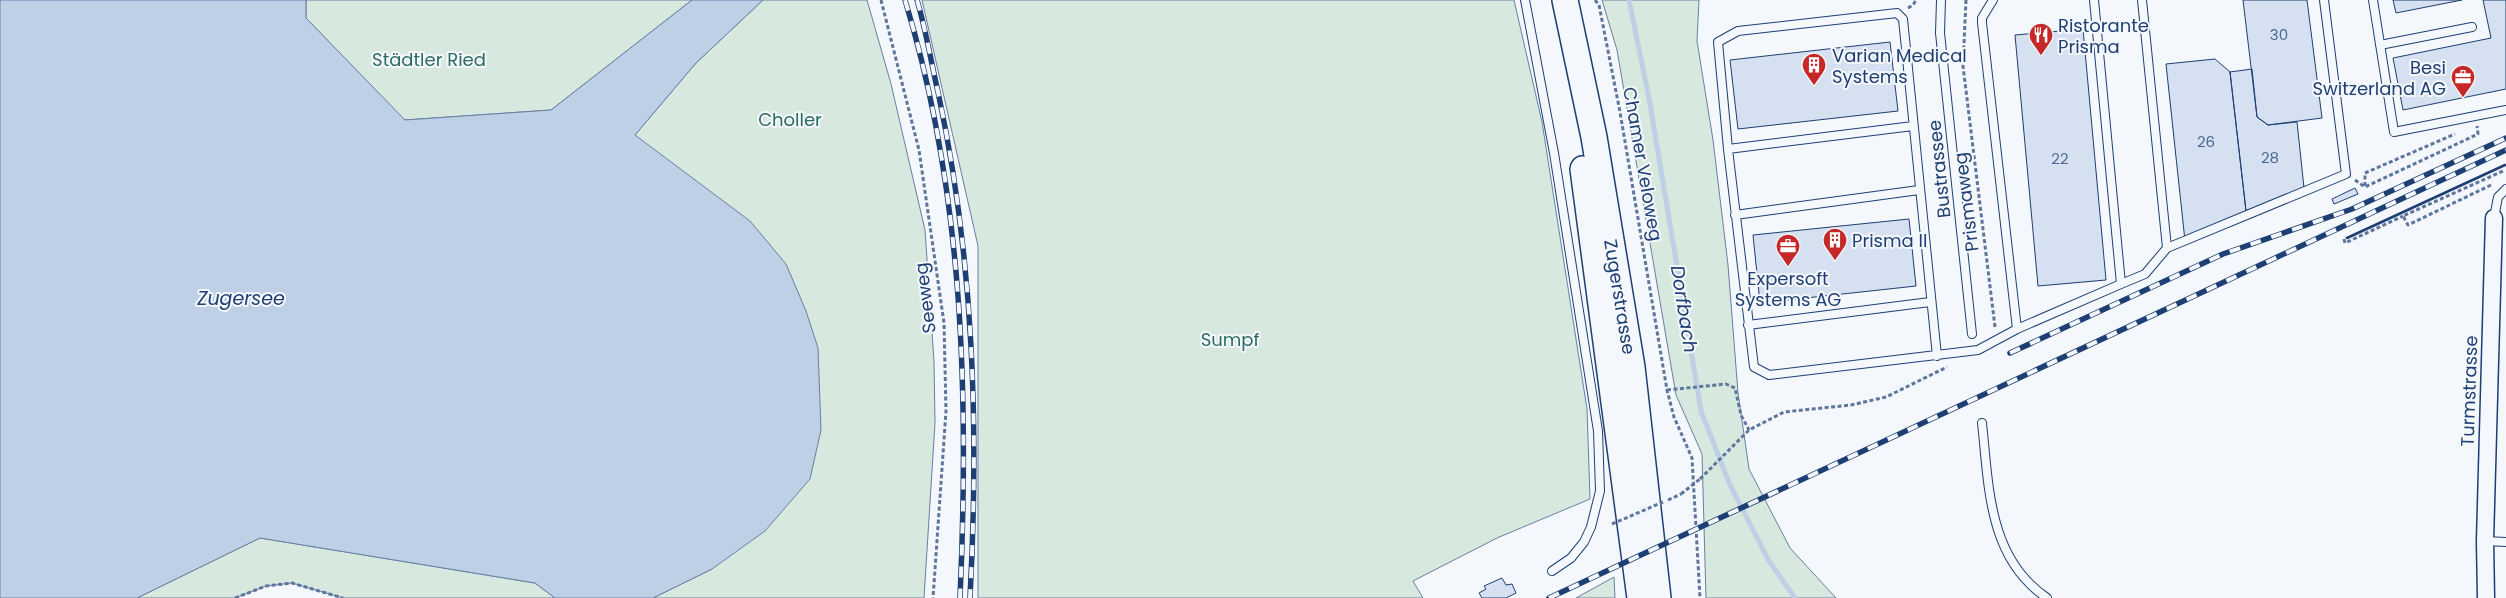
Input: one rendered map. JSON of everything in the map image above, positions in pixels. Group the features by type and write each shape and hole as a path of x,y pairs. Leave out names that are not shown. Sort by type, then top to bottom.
{"main road":[{"name":"Zugerstrasse","path":"1548,0 1579,140 1640,598"},
{"name":"Zugerstrasse","path":"1565,0 1594,136 1632,367 1658,598"}],"street":[{"name":"Turmstrasse","path":"2486,598 2485,541 2494,218"}],"lane":[{"path":"1525,0 1554,153 1598,431 1600,491 1592,527 1584,542 1575,552 1552,571"},
{"name":"Bustrassee","path":"1942,0 1940,33 1972,334"},
{"path":"1993,0 1982,18 1982,23 2017,329"},
{"path":"2094,0 2121,284"},
{"path":"2142,0 2167,248"},
{"path":"1937,356 1930,302 1903,19 1897,12 1738,31 1718,42 1735,215 1754,367 1769,376 1937,356 1978,350 2017,329 2145,274 2167,248 2346,174 2324,0"},
{"path":"2372,0 2394,132 2506,110"},
{"path":"2380,45 2472,26"},
{"path":"1728,149 1913,126"},
{"name":"Turmstrasse","path":"2494,218 2498,197 2506,189"},
{"path":"1735,215 1919,190"},
{"path":"1748,325 1930,302"},
{"path":"1982,423 1991,510 1998,536 2009,560 2019,573 2035,590 2047,598"},
{"path":"2485,541 2506,542"}],"path":[{"name":"Seeweg","path":"882,0 919,150 944,323 946,411 933,598"},
{"name":"Chamer Veloweg","path":"1595,0 1599,5 1620,112 1667,390 1674,417 1692,458 1700,598"},
{"name":"Prismaweg","path":"1966,0 1963,66 1997,340"},
{"path":"2468,128 2477,124"},
{"path":"2365,187 2365,173 2460,132"},
{"path":"2365,187 2478,134"},
{"path":"2344,239 2346,243 2505,170 2506,176"},
{"path":"2346,174 2365,187"},
{"path":"2403,216 2408,225 2497,182"},
{"path":"1612,524 1681,494 1700,479 1749,430 1784,412 1851,404 1886,397 1978,350"},
{"path":"1667,390 1726,384 1734,388 1741,414 1749,430"},
{"path":"235,598 266,586 292,583 343,598"}],"green space":[{"name":"Städtler Ried","path":"306,0 692,0 551,110 404,120 306,18"},
{"name":"Choller","path":"763,0 867,0 891,84 925,230 934,361 935,423 924,598 653,598 712,569 635,135 696,63"},
{"name":"Sumpf","path":"922,0 1514,0 1542,122 1587,409 1590,499 1497,538 1413,581 1423,598 978,598 978,246"},
{"path":"1602,0 1699,0 1697,41 1713,140 1728,265 1738,393 1749,469 1790,548 1836,598 1706,598 1702,454 1676,395 1617,50"},
{"path":"260,538 535,583 555,598 343,598 292,583 266,586 235,598 137,598"},
{"path":"1614,577 1615,598 1576,598"}],"water":[{"name":"Zugersee","path":"0,0 306,0 306,18 405,120 551,110 692,0 763,0 696,63 635,135 750,221 786,264 806,311 818,348 821,430 810,479 765,531 712,569 653,598 555,598 535,583 260,538 137,598 0,598"}],"building":[{"path":"2243,0 2307,0 2322,118 2268,125 2257,117"},
{"path":"2393,0 2462,0 2396,13"},
{"path":"2483,0 2506,0 2506,89 2403,110 2393,58 2491,38"},
{"path":"2083,29 2106,280 2038,286 2015,35"},
{"name":"Varian Medical Systems","path":"1890,42 1898,111 1738,129 1730,60"},
{"path":"2215,59 2230,72 2246,211 2185,241 2166,64"},
{"path":"2252,69 2257,117 2268,125 2297,122 2304,188 2246,211 2230,72"},
{"path":"2355,188 2358,194 2334,204 2332,199"},
{"name":"Prisma II","path":"1909,219 1916,286 1760,303 1753,235"},
{"path":"1502,578 1506,585 1512,584 1516,593 1506,598 1482,598 1479,593 1486,589 1484,586"}],"waterway":[{"name":"Dorfbach","path":"1629,0 1649,98 1701,411 1730,485 1769,561 1795,598"}],"railway":[{"path":"905,0 925,73 940,147 951,221 958,296 964,447 960,598"},
{"path":"917,0 950,155 966,281 971,344 974,471 970,598"},
{"path":"2010,353 2223,254 2352,209 2506,138"},
{"path":"1549,598 2506,150"}],"wall":[{"path":"2347,238 2505,165"}],"place":[{"name":"Ristorante Prisma","path":"2041,56"},
{"name":"Varian Medical Systems","path":"1814,86"},
{"name":"Besi Switzerland AG","path":"2463,98"},
{"name":"Prisma II","path":"1835,261"},
{"name":"Expersoft Systems AG","path":"1788,267"}]}
